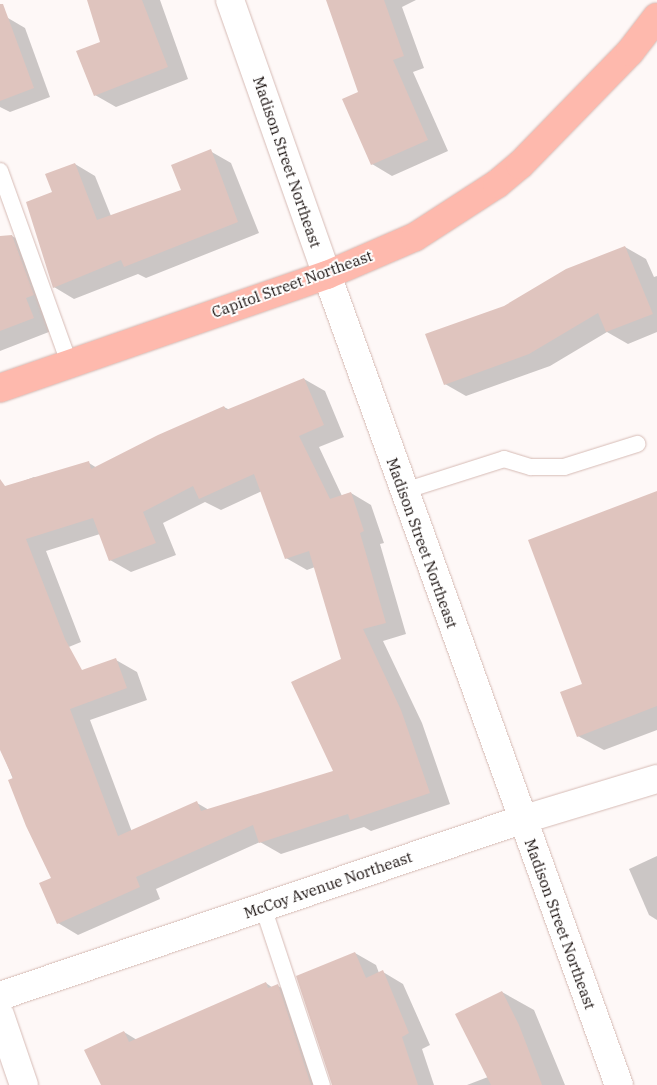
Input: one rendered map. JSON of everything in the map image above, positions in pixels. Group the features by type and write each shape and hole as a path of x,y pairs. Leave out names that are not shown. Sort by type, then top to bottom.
{"main road":[{"name":"Capitol Street Northeast","path":"0,388 327,275 415,237 497,184 576,109 657,17"}],"street":[{"name":"Madison Street Northeast","path":"230,0 521,820 619,1085"},
{"name":"McCoy Avenue Northeast","path":"0,996 521,820 657,779"},
{"path":"0,1015 24,1085"}],"lane":[{"path":"0,170 68,364"},
{"path":"404,491 504,459 531,467 564,466 637,444"},
{"path":"263,907 322,1085"}],"building":[{"path":"87,0 142,0 168,67 94,96 76,51 100,42"},
{"path":"326,0 384,0 404,56 393,60 428,140 371,165 342,99 358,92"},
{"path":"0,4 3,4 34,88 0,101"},
{"path":"211,149 238,222 124,267 121,260 53,288 26,202 52,192 45,174 75,163 97,220 181,190 171,165"},
{"path":"12,235 34,295 26,298 34,318 0,331 0,236"},
{"path":"625,246 653,314 606,332 598,313 529,354 444,385 425,334 504,306 566,269"},
{"path":"304,378 324,425 299,436 330,499 351,492 364,531 360,533 386,623 363,629 401,710 430,793 350,820 348,814 259,843 253,825 136,877 140,887 57,924 39,883 51,878 26,826 8,780 13,778 0,750 0,479 5,486 89,461 91,469 158,435 224,406 226,410","holes":["254,474 285,559 309,551 341,659 291,682 333,771 201,811 197,801 118,836 70,709 127,688 116,658 82,670 65,639 26,539 93,518 109,561 156,543 143,512 193,486 199,499"]},
{"path":"657,491 657,706 577,737 560,692 582,684 528,540"},
{"path":"355,952 366,978 383,970 409,1033 402,1037 418,1085 332,1085 296,976"},
{"path":"266,982 268,988 278,984 311,1085 101,1085 84,1050 124,1031 129,1042"},
{"path":"502,991 519,1025 542,1085 491,1085 455,1014"}]}
